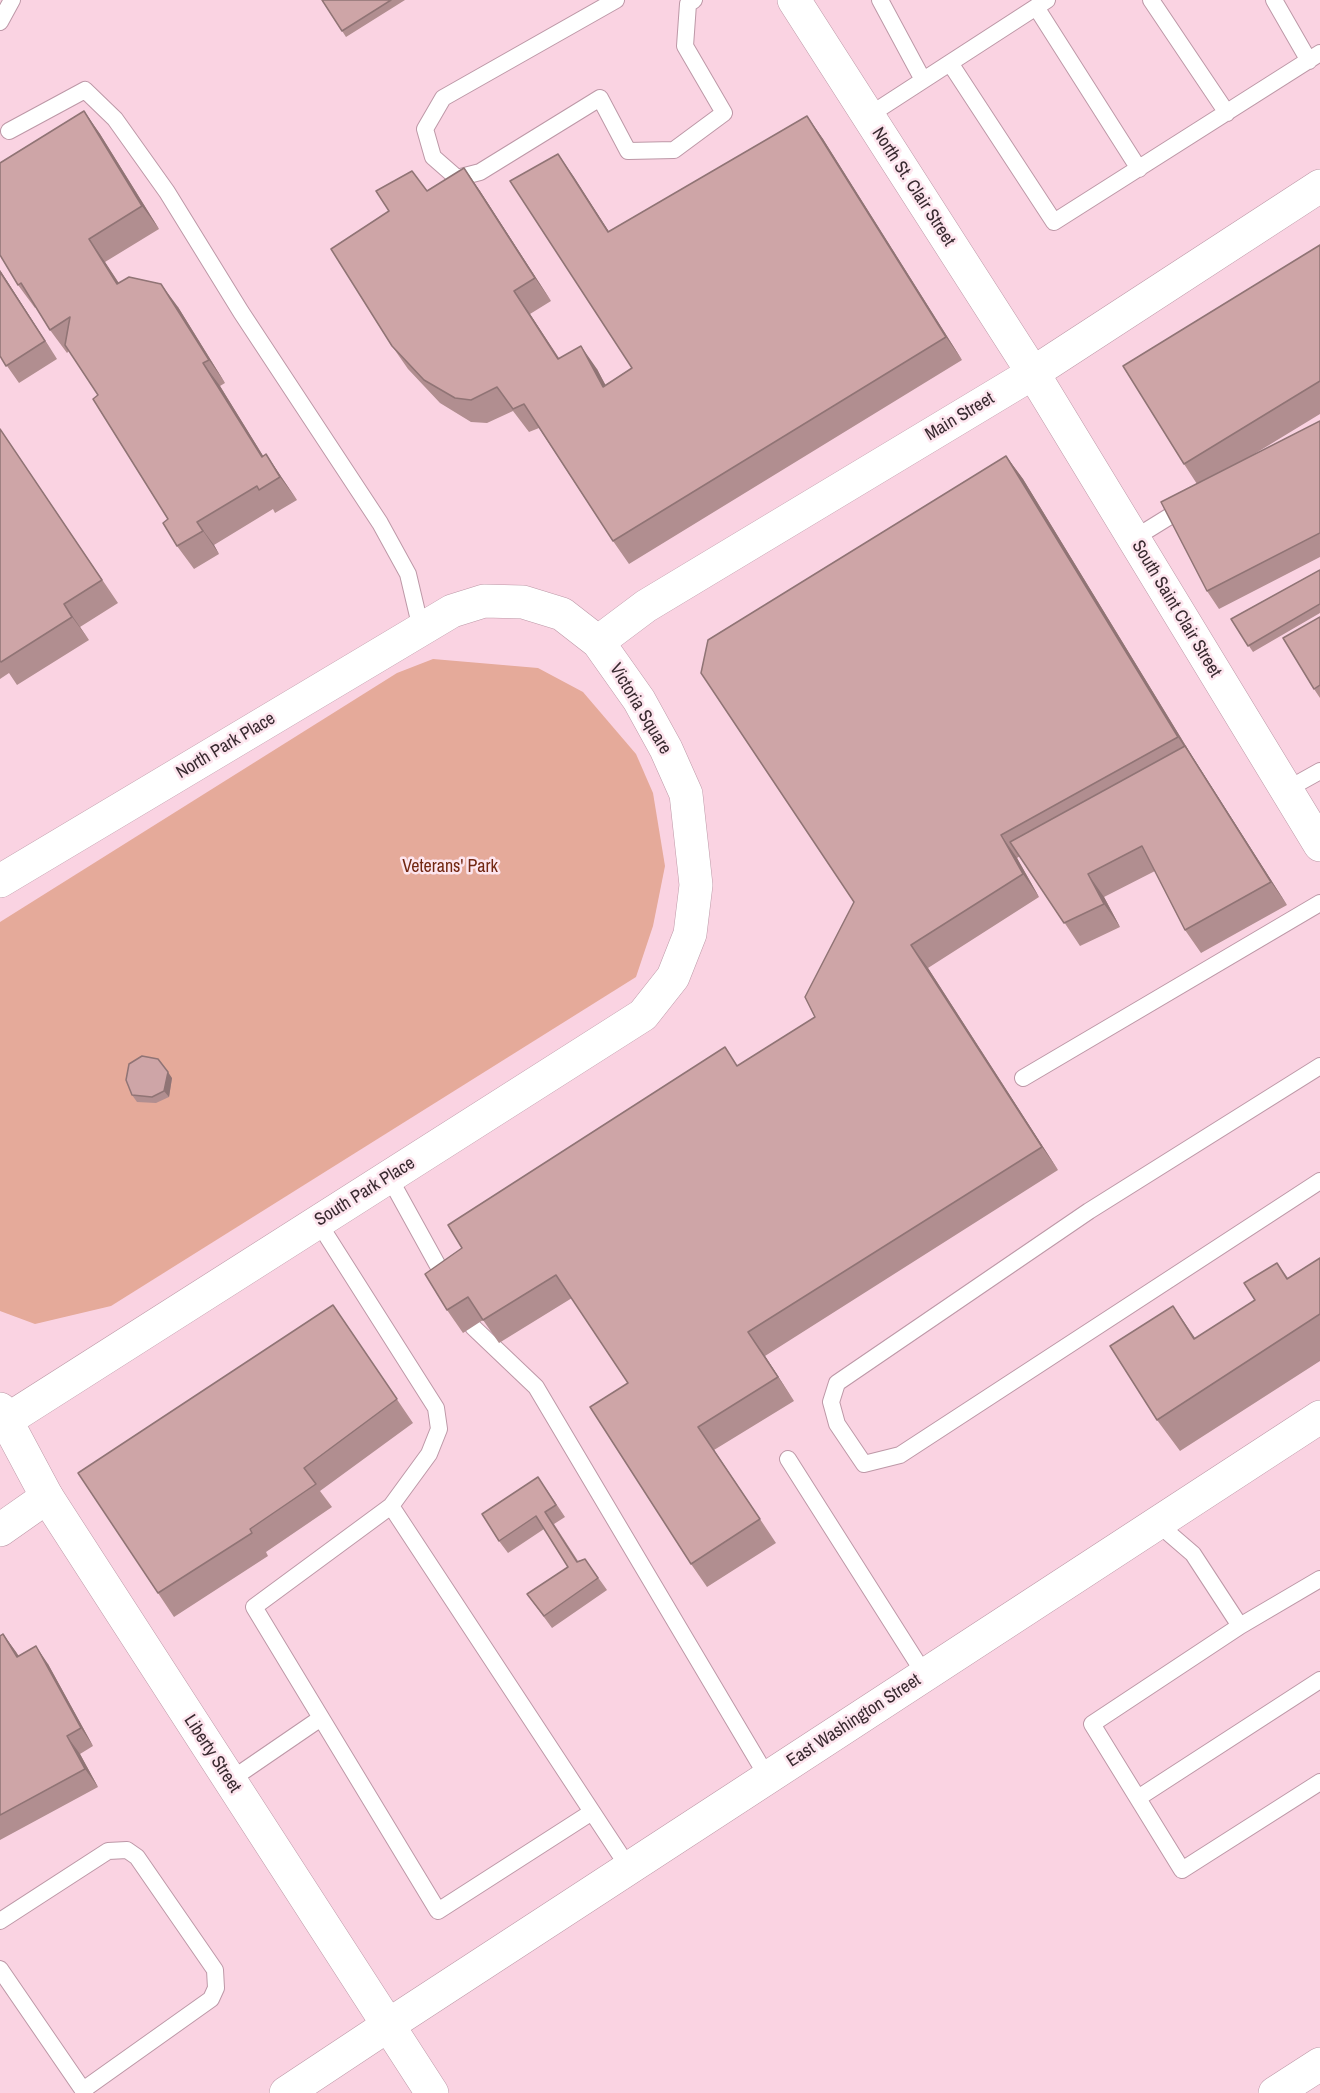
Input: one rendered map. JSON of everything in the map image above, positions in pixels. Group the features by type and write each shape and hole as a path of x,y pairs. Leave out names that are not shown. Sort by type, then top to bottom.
{"street":[{"name":"North St. Clair Street","path":"794,0 1033,373"},
{"name":"Main Street","path":"598,642 646,606 1033,373 1320,186"},
{"name":"South Saint Clair Street","path":"1033,373 1320,845"},
{"name":"Victoria Square","path":"452,611 484,601 523,602 562,614 598,642 639,700 666,749 686,794 696,885 690,934"},
{"name":"North Park Place","path":"0,881 452,611"},
{"name":"South Park Place","path":"4,1415 318,1222 643,1015 673,977 690,934"},
{"name":"Liberty Street","path":"4,1415 47,1497 432,2093"},
{"name":"East Washington Street","path":"286,2093 1320,1417"},
{"path":"0,1530 47,1497"},
{"path":"1275,2093 1320,2064"}],"lane":[{"path":"0,22 12,0"},
{"path":"616,0 443,98 425,129 433,157 457,178 480,172 600,98 628,151 674,150 724,113 684,46 688,4 694,0"},
{"path":"880,0 923,80"},
{"path":"1151,0 1227,113"},
{"path":"950,63 1054,222 1314,57 1274,0"},
{"path":"868,116 1042,4 1139,169"},
{"path":"9,131 85,90 115,118 167,192 241,312 380,523 408,574 421,629"},
{"path":"1133,539 1205,495"},
{"path":"1287,790 1320,771"},
{"path":"1023,1078 1320,903"},
{"path":"1320,1066 1089,1211 837,1383 831,1402 837,1424 864,1464 900,1455 1320,1181"},
{"path":"389,1177 451,1291"},
{"path":"318,1222 436,1408 439,1429 429,1454 391,1506 254,1607 438,1911 592,1812"},
{"path":"473,1327 536,1387 768,1778"},
{"path":"788,1460 925,1675"},
{"path":"391,1506 629,1868"},
{"path":"1157,1523 1193,1554 1240,1626"},
{"path":"1320,1578 1240,1626 1092,1724 1182,1870 1320,1782"},
{"path":"1138,1798 1320,1680"},
{"path":"229,1781 321,1718"},
{"path":"0,1921 108,1851 127,1850 137,1857 215,1970 216,1988 211,1999 84,2091 0,1969"}],"green space":[{"name":"Veterans' Park","path":"433,659 538,668 583,692 636,754 653,793 665,866 653,926 636,977 111,1306 35,1324 0,1311 0,922 397,673"}],"building":[{"path":"322,0 391,0 342,31"},
{"path":"84,111 142,206 89,239 117,284 129,277 161,284 209,360 203,363 262,457 266,454 280,477 259,490 257,486 197,522 203,531 177,546 163,523 168,519 93,399 98,395 65,345 70,317 50,330 21,283 18,285 0,255 0,163"},
{"path":"807,116 946,337 613,541 524,404 513,409 497,387 471,400 455,398 424,380 392,346 331,249 389,211 376,191 412,171 427,191 464,168 535,278 514,291 558,359 581,346 603,387 632,368 510,181 558,154 608,232"},
{"path":"1320,245 1320,381 1184,464 1123,366"},
{"path":"0,272 45,341 6,366 0,356"},
{"path":"1320,421 1320,533 1207,591 1161,502"},
{"path":"0,429 102,580 64,604 72,617 1,662 0,661"},
{"path":"1006,456 1178,737 1001,835 1023,874 911,945 1042,1147 748,1332 778,1377 698,1427 760,1519 691,1564 590,1407 628,1383 556,1275 483,1320 468,1297 447,1310 425,1274 462,1248 448,1225 725,1047 737,1066 815,1017 805,997 854,902 701,673 708,640"},
{"path":"1320,570 1320,604 1248,646 1231,619"},
{"path":"1320,617 1320,685 1314,689 1283,638"},
{"path":"1185,746 1271,882 1185,930 1142,846 1088,874 1104,904 1064,923 1010,842"},
{"path":"142,1056 158,1059 168,1072 164,1091 152,1097 132,1095 126,1080 129,1064"},
{"path":"1320,1258 1320,1314 1157,1420 1110,1346 1173,1306 1194,1339 1255,1300 1244,1283 1277,1263 1287,1279"},
{"path":"333,1305 397,1399 304,1468 316,1484 250,1529 252,1533 158,1593 78,1473"},
{"path":"538,1477 556,1505 545,1512 577,1562 585,1559 598,1578 544,1616 527,1594 568,1567 536,1516 499,1541 482,1514"},
{"path":"3,1634 17,1657 36,1646 81,1728 67,1736 85,1769 0,1815 0,1636"}]}
